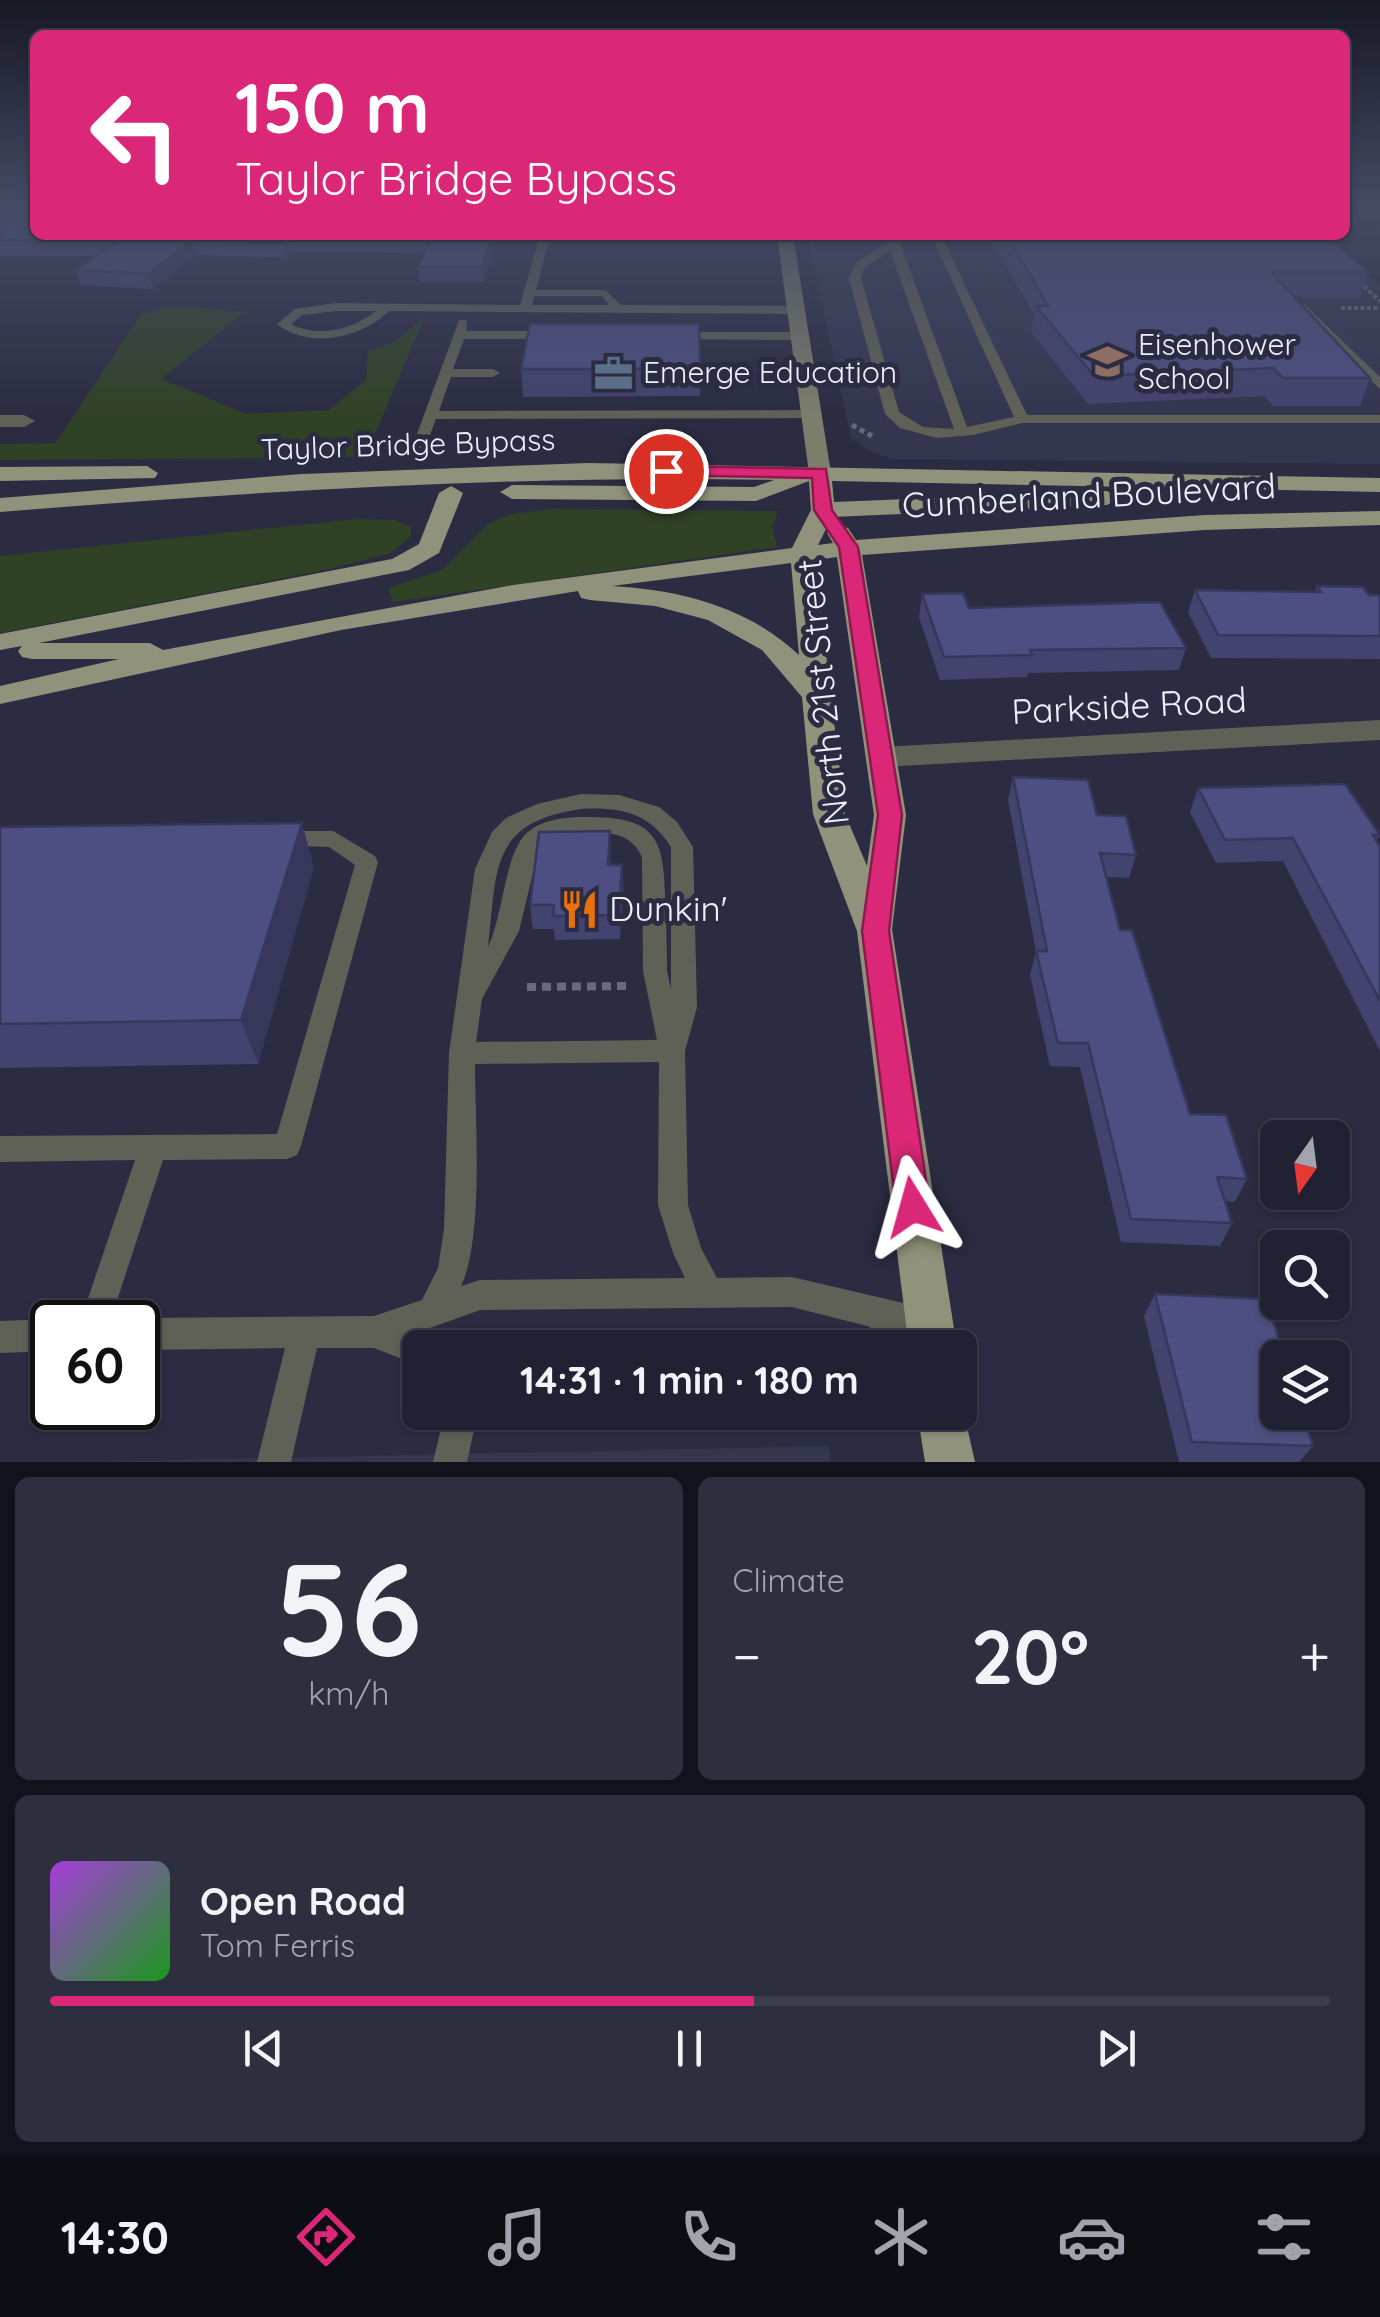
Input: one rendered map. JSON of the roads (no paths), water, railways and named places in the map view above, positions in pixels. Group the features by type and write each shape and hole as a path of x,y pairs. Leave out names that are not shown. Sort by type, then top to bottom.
{"main road":[{"name":"North 21st Street","path":"791,277 823,510 848,547 890,815 875,931"},
{"name":"Taylor Bridge Bypass","path":"0,504 202,487 495,472 820,473"},
{"path":"0,474 495,472"},
{"name":"Cumberland Boulevard","path":"820,473 1380,486"},
{"path":"0,523 196,506 452,493 756,494 820,473"},
{"path":"823,510 1380,486"},
{"path":"0,642 400,565 418,557 437,539 452,493"},
{"name":"North 21st Street","path":"823,510 802,552 829,814 875,931 930,1330"},
{"name":"Cumberland Boulevard","path":"802,552 1073,528 1380,518"},
{"path":"0,695 188,653 532,589 802,552"},
{"path":"532,589 649,598 717,613 776,644 798,666 817,698"},
{"path":"0,656 66,648 188,653"},
{"path":"945,1430 950,1462"}],"street":[{"path":"0,421 24,421"},
{"name":"Parkside Road","path":"882,757 1380,730"}],"lane":[{"path":"525,308 533,277"},
{"path":"855,277 892,414 914,429 962,432 1022,419 1380,419"},
{"path":"906,277 962,432"},
{"path":"956,277 1022,419"},
{"path":"529,293 605,293 616,308"},
{"path":"420,445 469,307"},
{"path":"384,310 361,327 345,332 312,333 283,324 299,312 319,308 796,310"},
{"path":"1304,308 1380,385"},
{"path":"459,335 573,336"},
{"path":"648,336 800,336"},
{"path":"445,373 493,373"},
{"path":"431,415 812,414"},
{"path":"432,1313 453,1271 459,1229 462,1053 486,870 494,846 511,824 536,811 581,802 618,803 649,811 670,826 682,847 684,1007 672,1051 673,1205 688,1253 709,1293"},
{"path":"0,1148 287,1146 367,862 334,839 255,840"},
{"path":"462,1053 672,1051"},
{"path":"101,1300 153,1148"},
{"path":"160,1334 374,1332 480,1295 792,1292 912,1330"},
{"path":"274,1462 305,1332"},
{"path":"374,1332 402,1343"},
{"path":"0,1337 30,1336"},
{"path":"450,1462 458,1430"}],"place":[{"name":"Eisenhower School","path":"1108,362"},
{"name":"Emerge Education","path":"613,373"},
{"name":"Dunkin'","path":"579,909"}]}
